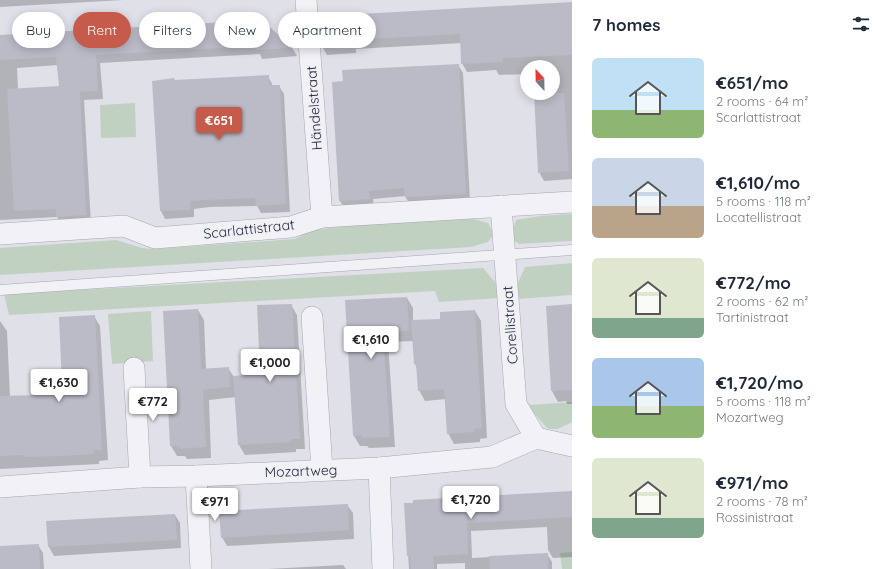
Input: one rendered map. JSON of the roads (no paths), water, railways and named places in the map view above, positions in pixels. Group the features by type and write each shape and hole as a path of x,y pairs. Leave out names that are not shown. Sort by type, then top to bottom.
{"street":[{"name":"Händelstraat","path":"306,0 322,217"},
{"name":"Scarlattistraat","path":"0,234 124,226 155,238 291,227 322,217 572,202"},
{"name":"Corellistraat","path":"501,206 516,404 536,438"},
{"path":"312,316 322,470"},
{"path":"134,368 140,477"},
{"path":"536,438 572,446"},
{"name":"Mozartweg","path":"0,487 140,477 378,468 492,457 536,438"},
{"path":"378,468 383,569"},
{"path":"196,476 201,569"}],"lane":[{"path":"0,290 572,250"}]}
